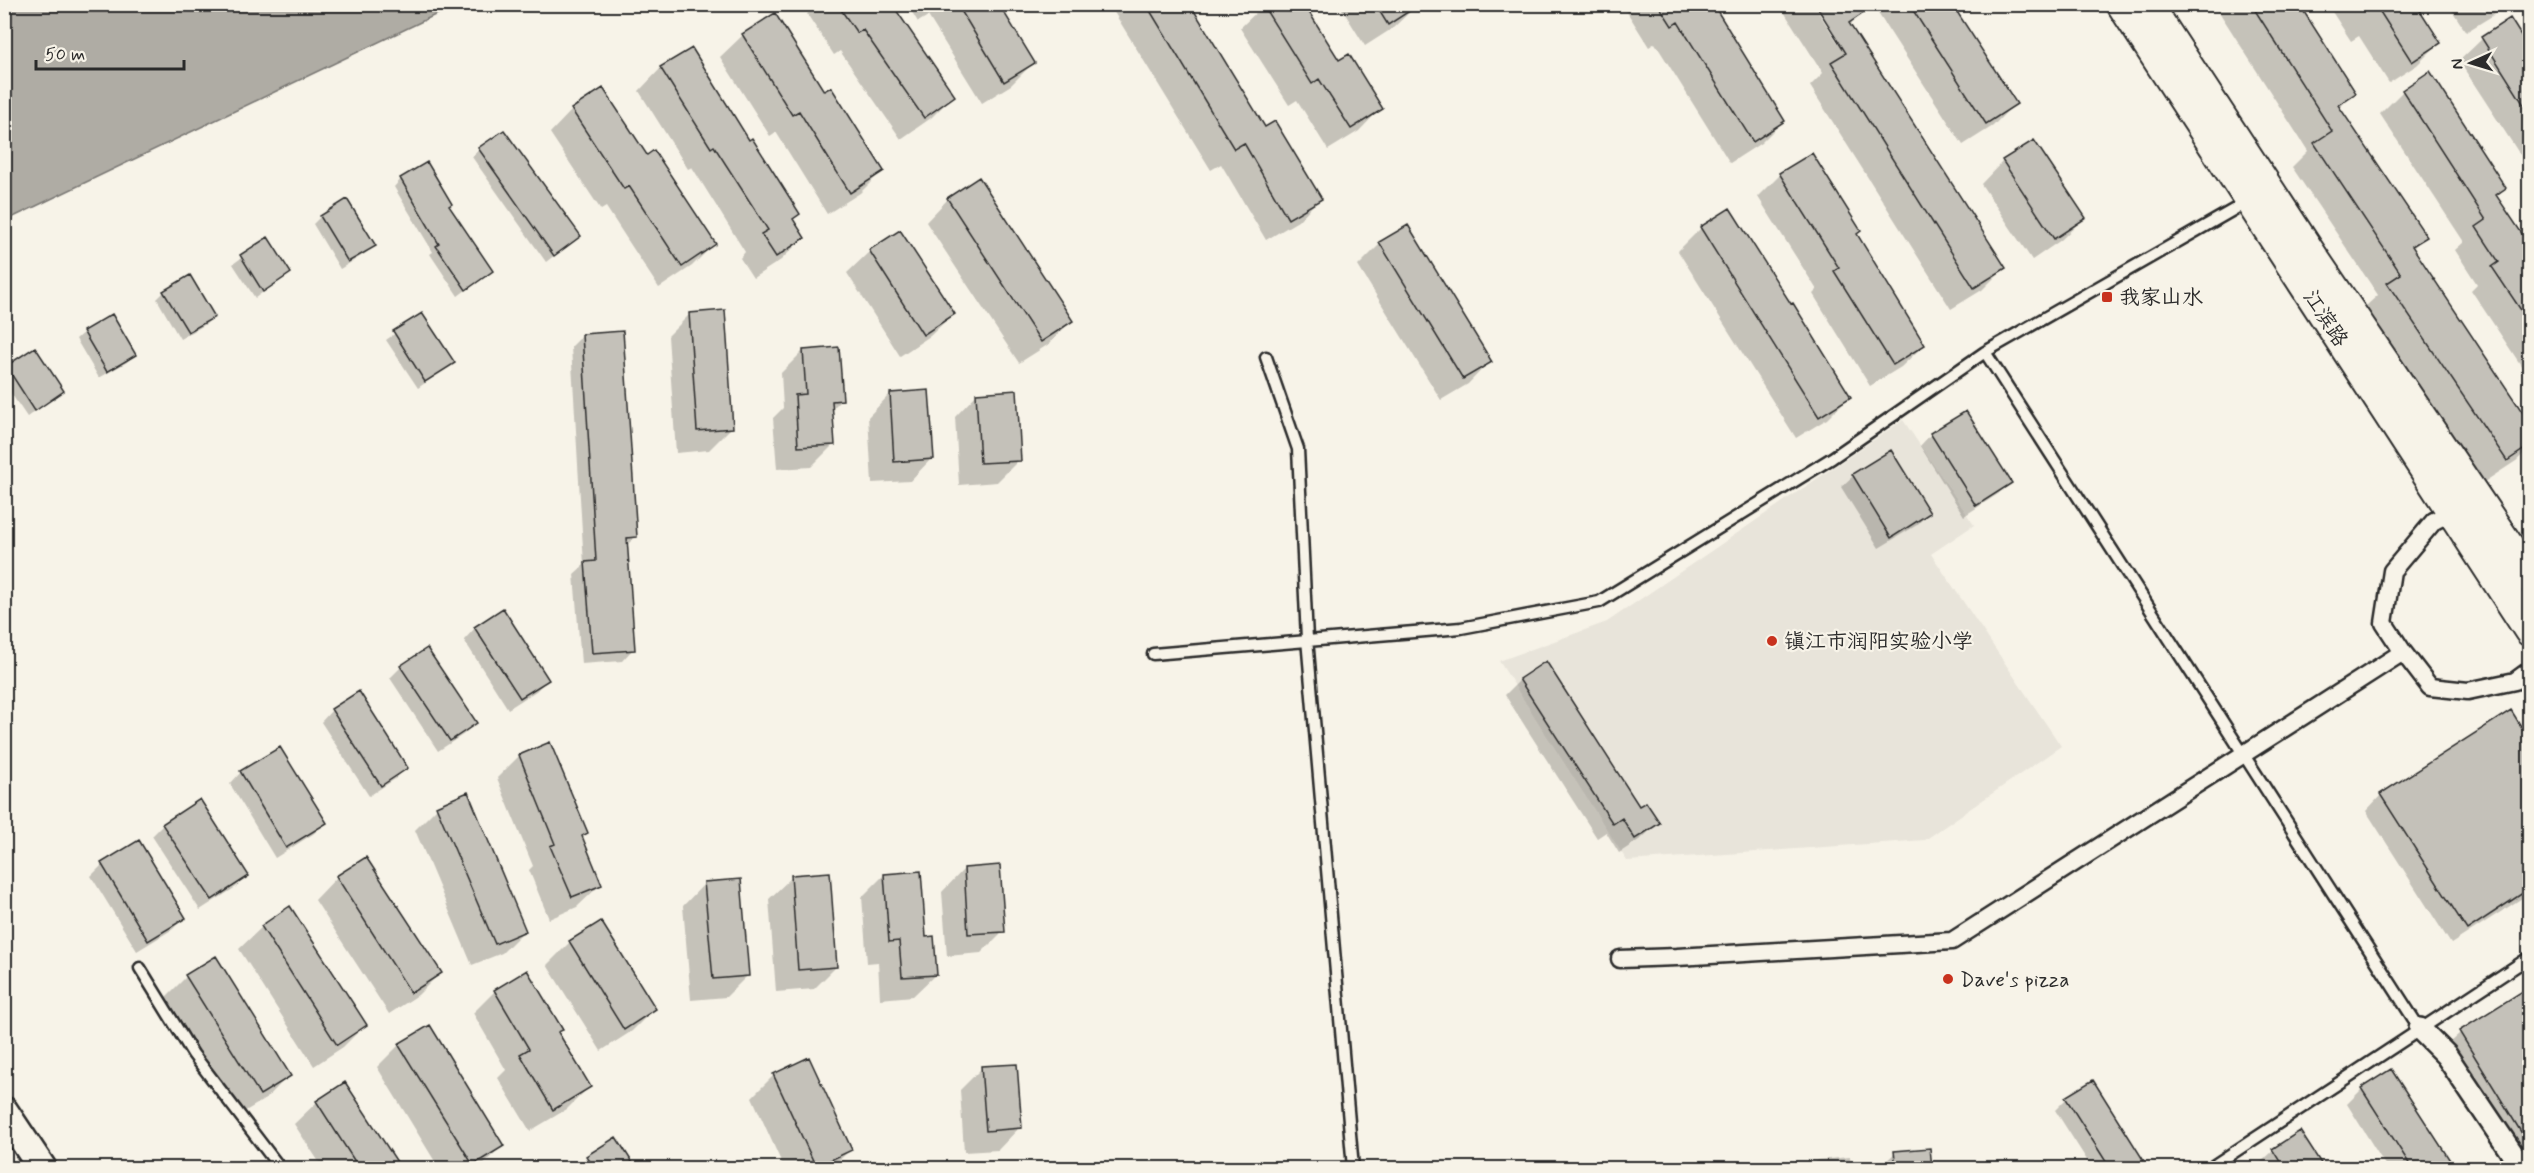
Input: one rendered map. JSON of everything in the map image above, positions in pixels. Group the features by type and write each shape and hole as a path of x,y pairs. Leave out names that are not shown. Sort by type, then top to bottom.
{"main road":[{"name":"江滨路","path":"2122,4 2452,512 2527,622"},
{"name":"江滨路","path":"2147,4 2314,259 2529,578"}],"street":[{"path":"2452,512 2433,521 2392,570 2384,623 2430,687 2468,692 2516,681 2529,670"},
{"path":"1620,958 1677,957 1952,941 2403,652"},
{"path":"2420,1029 2446,1055 2522,1168"},
{"path":"4,1111 42,1168"}],"lane":[{"path":"1153,654 1307,639 1461,628 1599,602 1832,458 1985,352 2249,201"},
{"path":"1985,352 2420,1029"},
{"path":"1266,357 1298,449 1307,639 1353,1168"},
{"path":"2210,1168 2529,957"},
{"path":"140,968 193,1054 280,1168"}],"shaded area":[{"path":"5,4 456,5 5,221"},
{"name":"镇江市润阳实验小学","path":"1903,420 1974,525 1931,554 2061,746 1925,840 1627,861 1499,661 1607,622"}],"building":[{"path":"837,4 892,4 955,96 924,118 863,30 857,33"},
{"path":"957,4 999,4 1035,63 1004,82"},
{"path":"1146,4 1190,4 1265,127 1275,121 1322,199 1288,219 1244,143 1234,149"},
{"path":"1262,4 1304,4 1339,60 1349,54 1383,109 1351,129 1319,79 1312,84"},
{"path":"1375,4 1420,4 1388,25"},
{"path":"1658,4 1713,4 1785,121 1753,142 1678,22 1672,26"},
{"path":"1815,4 1877,4 1849,23 2006,268 1974,288 1831,62 1846,53"},
{"path":"1909,4 1952,4 2017,104 1986,124"},
{"path":"2251,4 2299,4 2356,93 2338,105 2427,237 2412,246 2529,422 2529,446 2507,461 2387,283 2401,274 2314,143 2332,131"},
{"path":"2375,4 2416,4 2441,43 2412,62"},
{"path":"775,13 824,91 831,87 884,171 850,193 799,111 792,115 742,34"},
{"path":"2510,18 2529,48 2529,113 2481,37"},
{"path":"692,48 749,140 752,138 800,214 793,219 805,238 776,257 761,234 768,230 714,146 711,148 660,67"},
{"path":"2430,71 2506,188 2496,195 2529,244 2529,322 2492,267 2499,262 2476,227 2486,220 2402,90"},
{"path":"603,88 647,155 654,150 716,244 682,267 629,186 624,189 571,109"},
{"path":"504,130 581,236 554,256 478,148"},
{"path":"2034,140 2086,218 2054,239 2002,160"},
{"path":"1812,153 1861,231 1857,234 1925,345 1893,365 1834,271 1839,268 1779,173"},
{"path":"427,162 452,204 449,206 493,271 466,290 436,246 439,244 400,178"},
{"path":"979,177 1073,321 1041,342 947,198"},
{"path":"347,199 376,246 348,262 320,216"},
{"path":"1730,208 1791,304 1793,303 1851,397 1819,417 1700,227"},
{"path":"1408,225 1492,362 1463,379 1379,242"},
{"path":"900,230 955,314 923,335 869,250"},
{"path":"268,237 291,273 263,292 240,255"},
{"path":"190,275 215,317 188,332 163,291"},
{"path":"725,310 733,428 697,431 689,313"},
{"path":"422,313 455,363 425,382 393,331"},
{"path":"112,314 136,355 107,372 83,331"},
{"path":"623,331 637,537 627,538 635,650 592,653 585,562 596,561 582,334"},
{"path":"35,347 64,391 35,411 6,366"},
{"path":"839,347 843,400 832,401 835,445 798,447 795,395 806,394 803,350"},
{"path":"929,390 934,459 894,462 890,393"},
{"path":"1017,390 1021,461 980,463 976,393"},
{"path":"1966,411 2012,483 1976,506 1930,433"},
{"path":"1891,450 1930,513 1891,538 1852,474"},
{"path":"503,608 549,680 520,698 474,627"},
{"path":"427,648 477,723 450,741 400,666"},
{"path":"1546,661 1639,806 1646,802 1660,823 1635,839 1622,818 1613,824 1519,679"},
{"path":"359,691 408,768 381,786 331,709"},
{"path":"2511,710 2529,739 2529,889 2467,930 2380,794"},
{"path":"550,742 588,833 582,836 602,885 572,897 550,846 555,844 519,755"},
{"path":"280,747 327,823 286,848 240,771"},
{"path":"468,792 526,931 495,944 436,806"},
{"path":"200,799 249,876 212,900 162,824"},
{"path":"139,840 186,918 148,941 101,863"},
{"path":"366,857 442,973 411,993 336,876"},
{"path":"1000,865 1005,932 968,934 964,868"},
{"path":"921,871 926,937 934,936 937,975 902,977 899,941 889,942 884,874"},
{"path":"830,872 837,967 798,970 791,875"},
{"path":"741,879 749,976 713,979 704,882"},
{"path":"290,906 367,1025 337,1045 261,926"},
{"path":"601,921 656,1009 624,1030 569,941"},
{"path":"216,956 291,1076 260,1095 185,975"},
{"path":"527,970 563,1030 558,1032 591,1087 553,1110 520,1054 529,1049 494,990"},
{"path":"2529,987 2529,1145 2459,1031"},
{"path":"430,1025 504,1146 473,1165 398,1044"},
{"path":"809,1057 852,1150 816,1167 773,1074"},
{"path":"1017,1064 1022,1128 986,1131 981,1066"},
{"path":"2391,1069 2455,1168 2412,1168 2361,1088"},
{"path":"2093,1080 2144,1161 2131,1168 2110,1168 2065,1097"},
{"path":"345,1082 401,1168 359,1168 316,1101"},
{"path":"2300,1131 2324,1168 2284,1168 2272,1149"},
{"path":"616,1137 636,1168 595,1168 586,1156"},
{"path":"1930,1148 1932,1168 1896,1168 1894,1151"}],"place":[{"name":"我家山水","path":"2107,297"},
{"name":"镇江市润阳实验小学","path":"1772,641"},
{"name":"Dave's pizza","path":"1948,979"}]}
